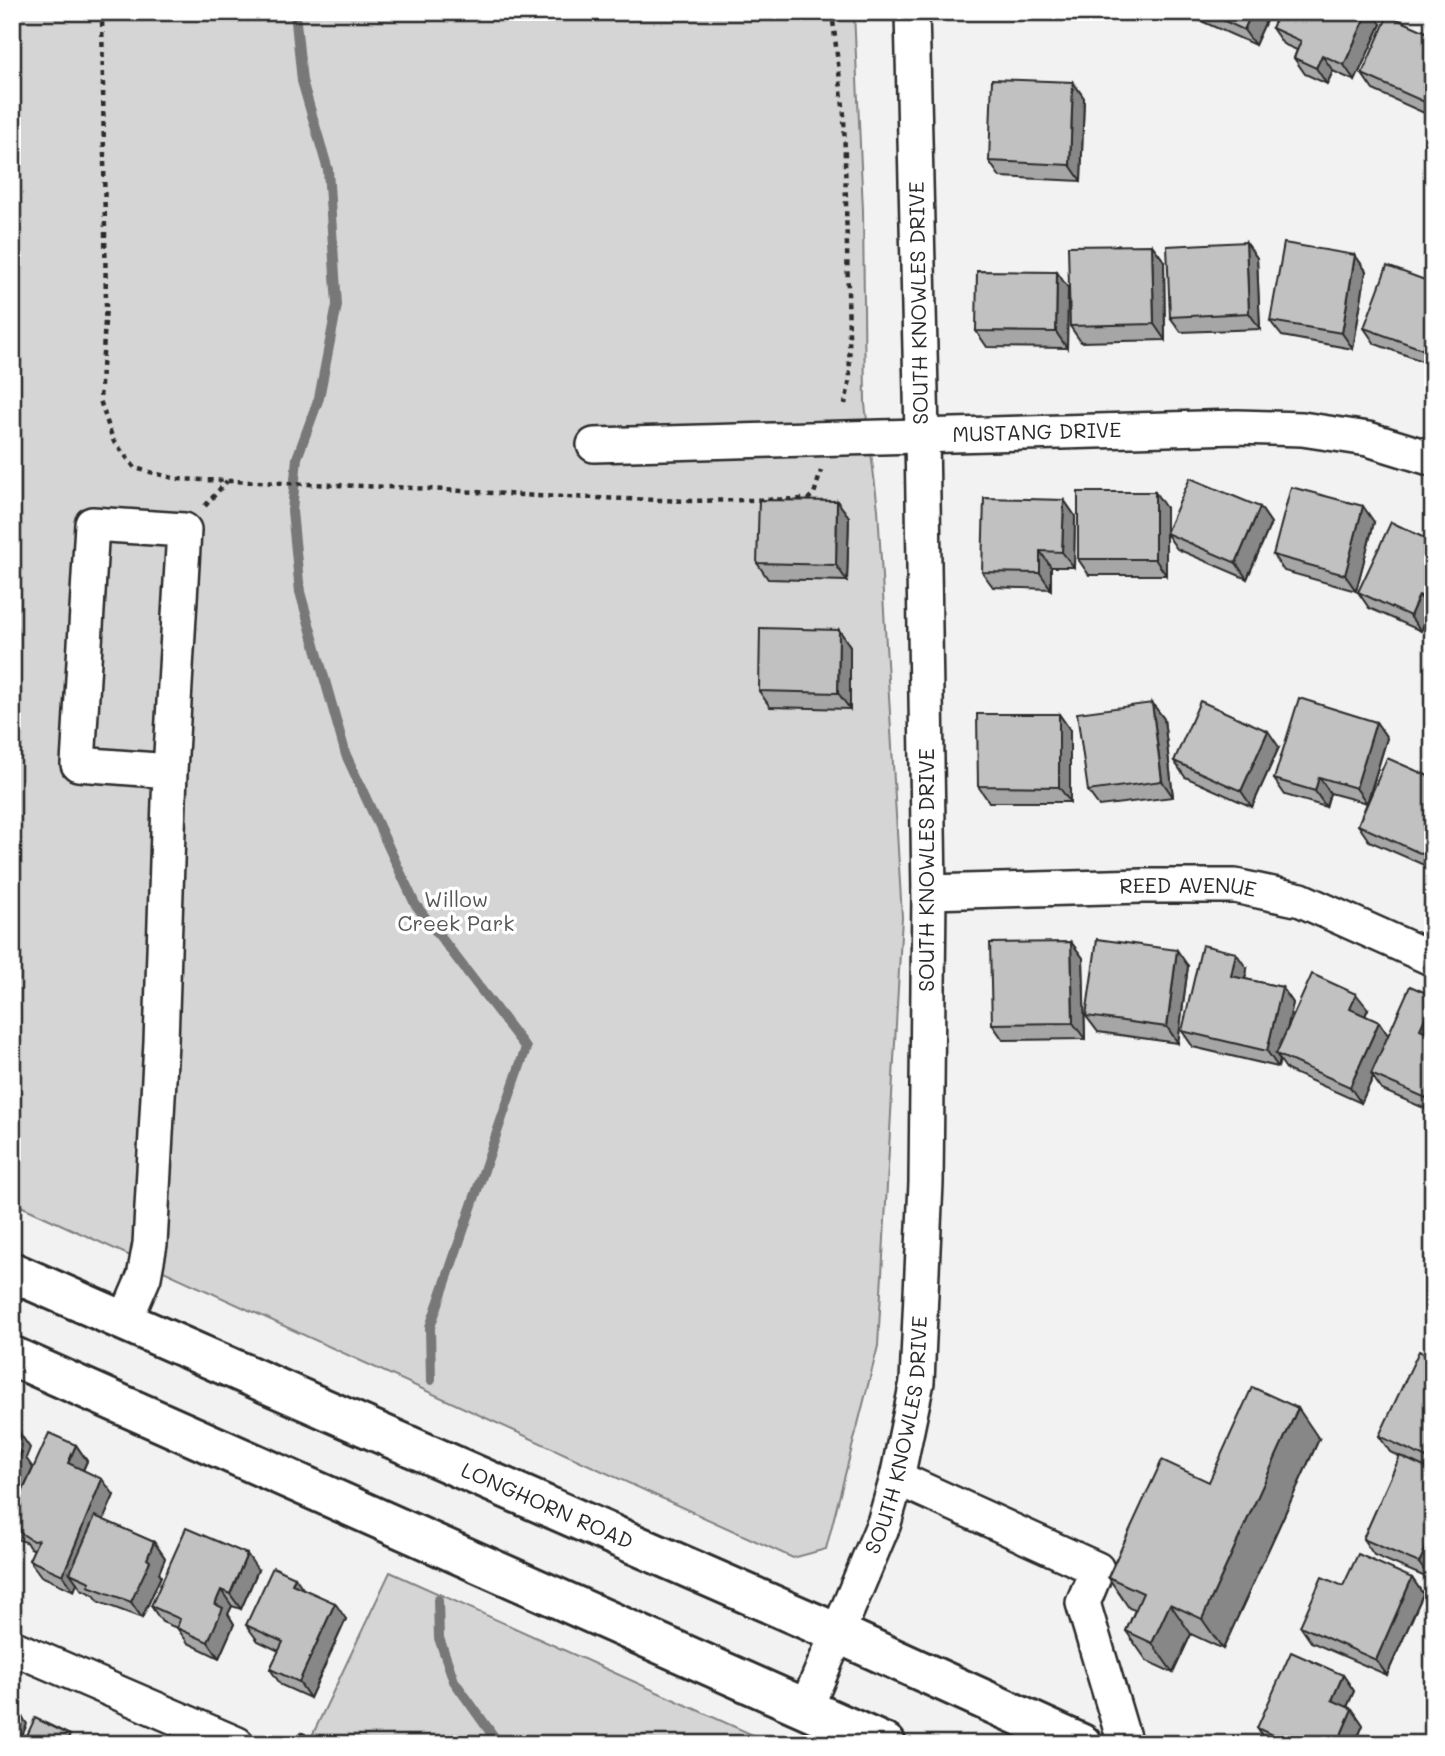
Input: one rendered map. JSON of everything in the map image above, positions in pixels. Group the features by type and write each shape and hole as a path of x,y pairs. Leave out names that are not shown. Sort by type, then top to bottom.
{"main road":[{"name":"LONGHORN ROAD","path":"12,1272 837,1633 1082,1744"},
{"path":"12,1356 886,1744"}],"street":[{"name":"SOUTH KNOWLES DRIVE","path":"806,1708 884,1523 897,1478 917,1382 926,1184 929,892 912,12"},
{"name":"MUSTANG DRIVE","path":"594,445 731,439 833,439 922,434 1237,427 1302,429 1368,439 1433,459"},
{"path":"125,1321 144,1277 150,1244 161,1042 170,771 184,530 92,524 78,764 170,771"},
{"name":"REED AVENUE","path":"929,892 1143,886 1235,887 1301,900 1433,959"},
{"path":"897,1478 1097,1569 1083,1603 1125,1744"},
{"path":"12,1647 237,1744"}],"path":[{"path":"102,12 106,305 100,400 113,440 135,468 177,479 551,497 688,500 808,499 814,494 846,401 850,379 844,129 832,12"},
{"path":"297,1744 302,1734 323,1744"}],"green space":[{"name":"Willow Creek Park","path":"12,12 854,12 863,210 865,404 878,509 902,917 878,1346 826,1549 793,1558 12,1202"},
{"path":"390,1572 773,1744 318,1744 311,1738"}],"building":[{"path":"1205,12 1252,12 1244,30"},
{"path":"1279,12 1368,12 1344,65 1322,55 1316,68 1294,58 1301,41 1272,28"},
{"path":"1388,15 1433,35 1433,96 1429,104 1362,74"},
{"path":"992,79 1073,82 1070,165 989,161"},
{"path":"1246,242 1249,313 1170,317 1167,246"},
{"path":"1284,243 1355,255 1342,333 1270,321"},
{"path":"1152,245 1154,324 1070,326 1068,246"},
{"path":"1387,266 1433,283 1433,353 1364,328"},
{"path":"977,271 1057,272 1056,332 976,331"},
{"path":"1190,478 1260,507 1236,563 1166,533"},
{"path":"1291,487 1363,506 1345,575 1273,555"},
{"path":"1078,492 1155,492 1155,559 1078,559"},
{"path":"984,498 1064,500 1062,552 1040,551 1040,573 982,572"},
{"path":"759,500 837,501 836,565 757,563"},
{"path":"1391,522 1433,542 1433,601 1419,595 1410,616 1358,592"},
{"path":"760,628 839,630 838,693 759,691"},
{"path":"1299,698 1376,722 1356,788 1319,777 1315,791 1274,779"},
{"path":"1200,701 1268,731 1241,791 1174,761"},
{"path":"1152,703 1162,781 1088,791 1077,713"},
{"path":"977,714 1059,714 1059,787 978,786"},
{"path":"1387,758 1433,778 1433,859 1358,825"},
{"path":"1097,939 1177,950 1167,1027 1086,1016"},
{"path":"1071,942 1073,1023 992,1024 990,943"},
{"path":"1202,945 1236,953 1231,976 1282,987 1267,1051 1182,1031"},
{"path":"1312,974 1356,994 1350,1009 1379,1022 1350,1087 1276,1054"},
{"path":"1410,986 1433,996 1420,1029 1433,1035 1433,1101 1371,1074"},
{"path":"1433,1312 1433,1334 1425,1331"},
{"path":"1419,1351 1433,1358 1433,1461 1379,1436"},
{"path":"1252,1387 1298,1408 1202,1619 1170,1604 1152,1643 1126,1631 1143,1593 1108,1577 1162,1460 1209,1482"},
{"path":"12,1429 19,1432 12,1447"},
{"path":"49,1433 76,1445 68,1463 102,1479 63,1575 29,1560 38,1540 33,1541 12,1526 12,1515"},
{"path":"12,1448 22,1452 12,1473"},
{"path":"1400,1456 1433,1471 1433,1532 1419,1563 1363,1539"},
{"path":"95,1516 154,1542 147,1559 150,1561 131,1602 88,1586 90,1582 70,1573"},
{"path":"186,1528 247,1554 230,1594 221,1590 215,1604 223,1608 208,1642 177,1628 180,1619 151,1606"},
{"path":"1358,1554 1412,1578 1376,1660 1300,1626 1322,1577 1343,1586"},
{"path":"273,1567 295,1577 292,1584 335,1603 299,1682 270,1669 283,1642 246,1625"},
{"path":"1291,1652 1343,1675 1332,1700 1352,1709 1337,1744 1292,1744 1257,1728"},
{"path":"35,1718 70,1735 68,1738 81,1744 23,1744"}],"waterway":[{"path":"295,12 302,81 328,170 337,305 319,398 297,458 292,511 300,592 346,755 415,904 526,1048 430,1327 431,1380"},
{"path":"438,1600 439,1638 454,1681 499,1744"}]}
